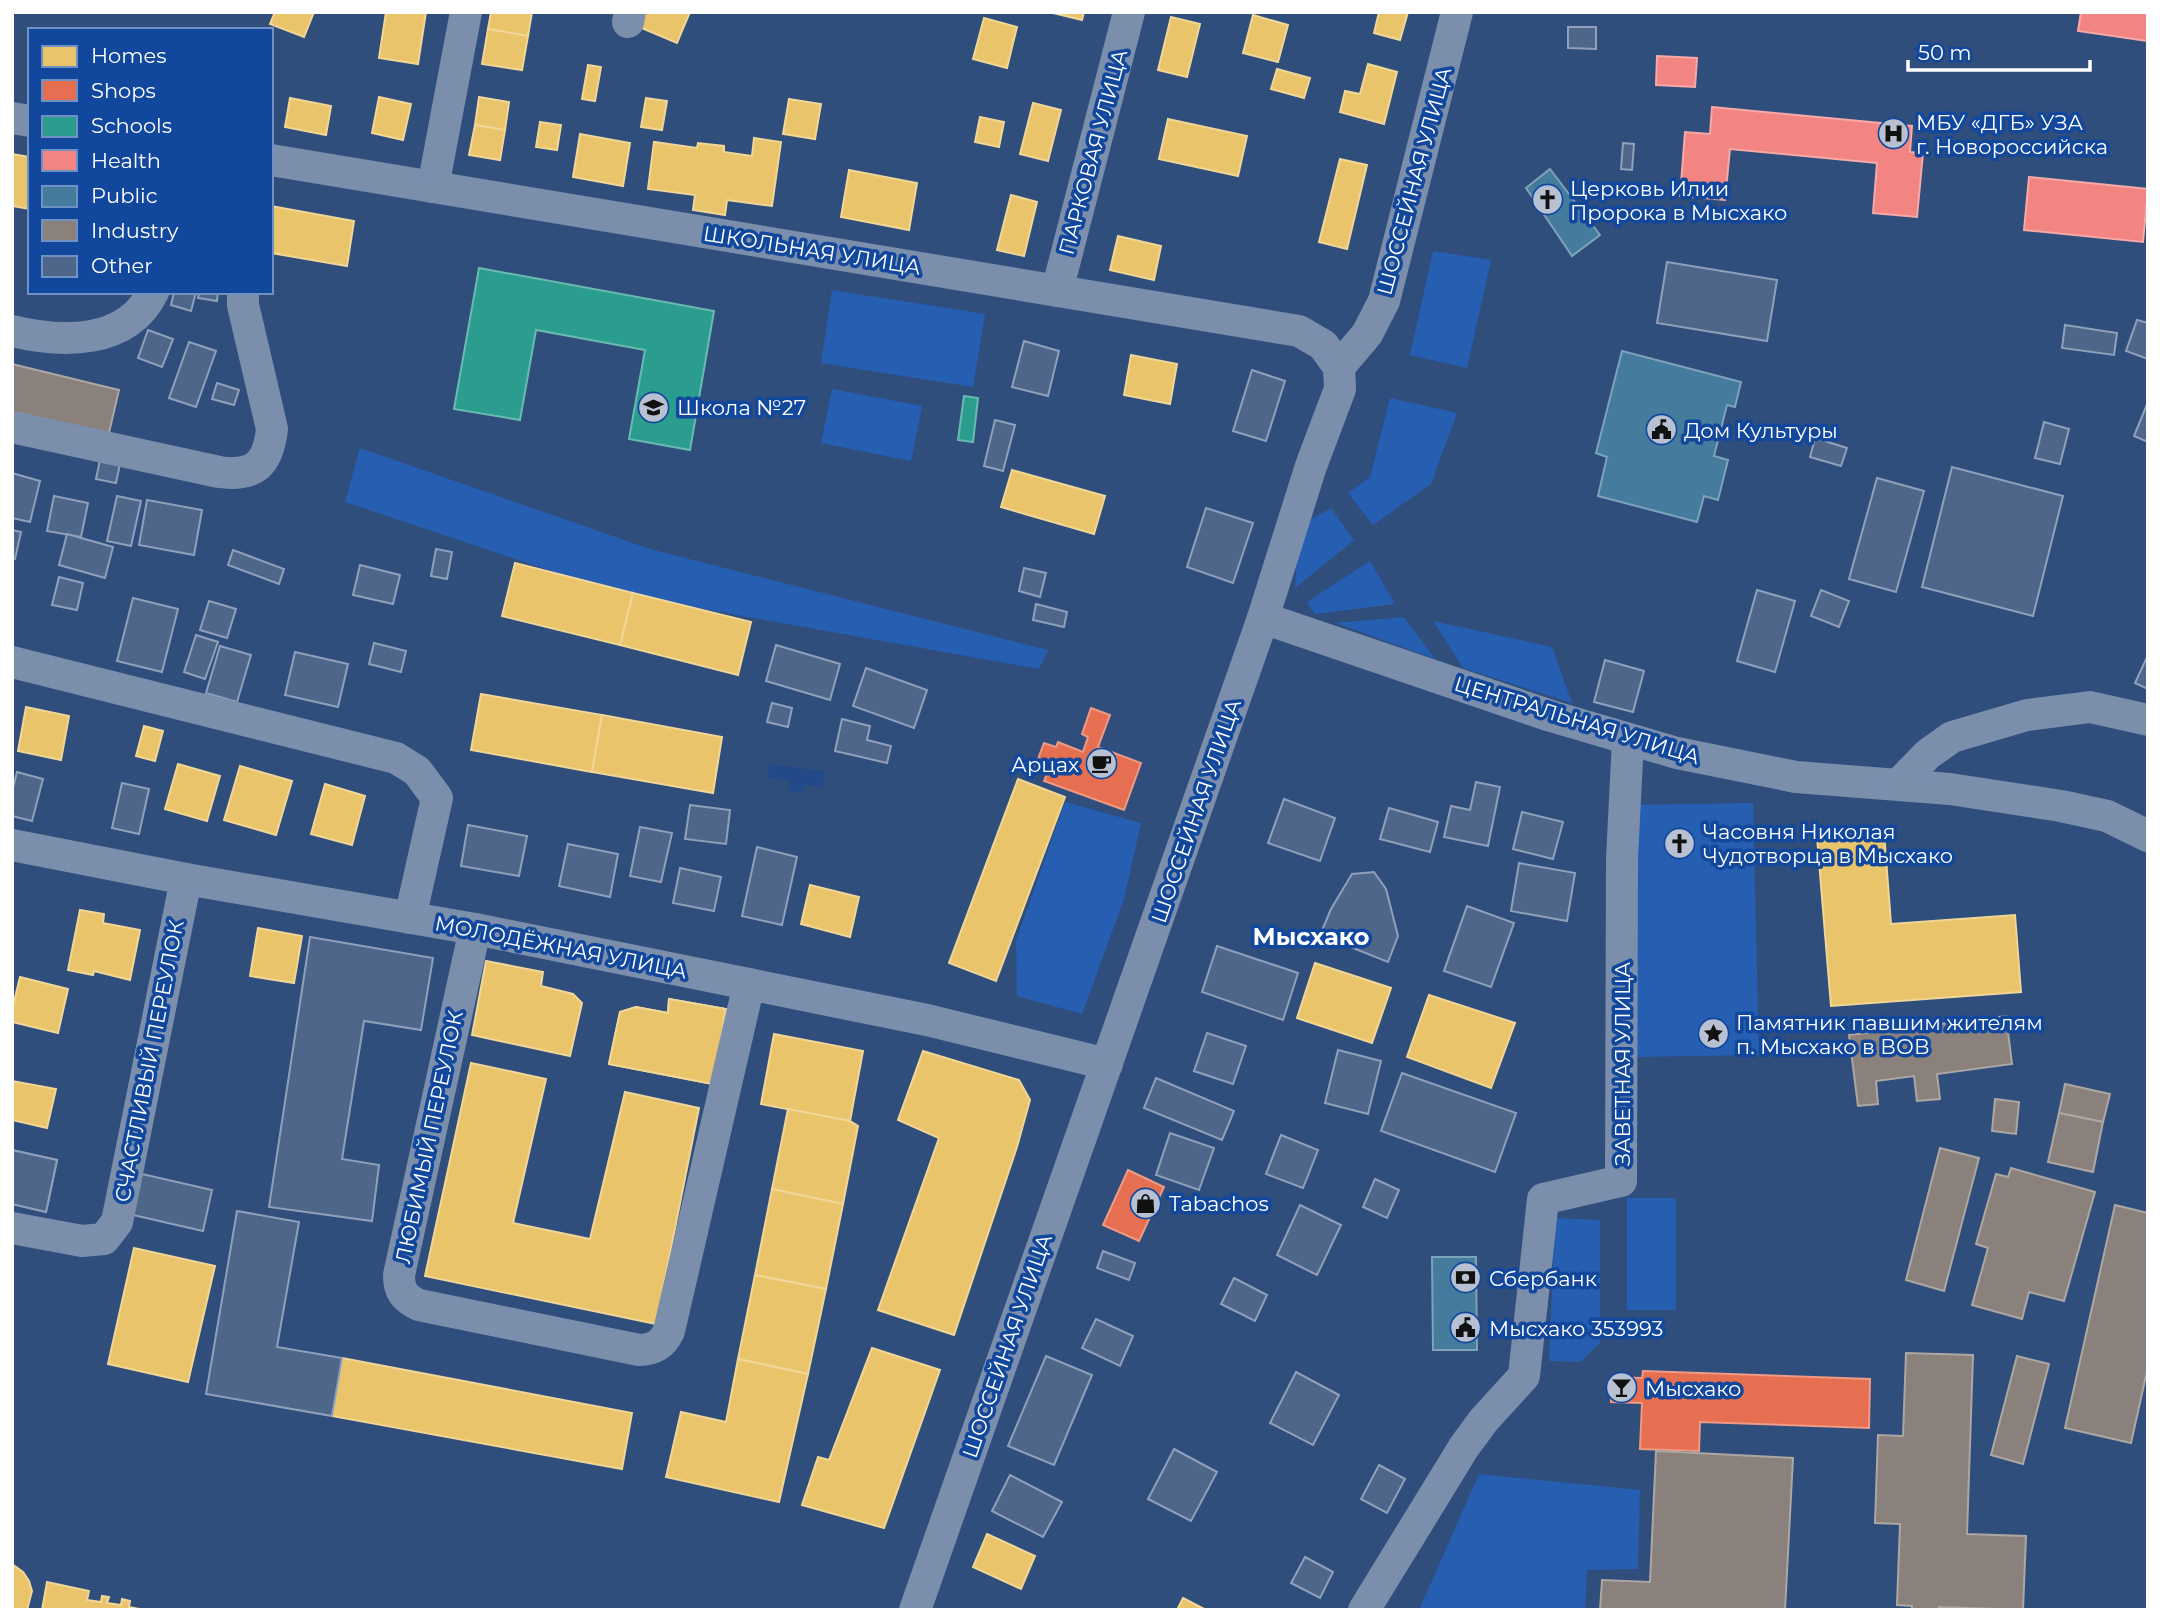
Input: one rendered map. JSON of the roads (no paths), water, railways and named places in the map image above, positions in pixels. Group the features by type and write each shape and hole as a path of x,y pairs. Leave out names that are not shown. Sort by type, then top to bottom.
{"street":[{"path":"433,187 466,12"},
{"name":"ПАРКОВАЯ УЛИЦА","path":"1057,291 1129,12"},
{"name":"ШОССЕЙНАЯ УЛИЦА","path":"915,1610 1263,618 1311,466 1340,389 1339,367 1367,334 1384,301 1457,12"},
{"name":"ШКОЛЬНАЯ УЛИЦА","path":"273,160 1299,331 1323,345 1339,367"},
{"path":"12,331 37,337 66,339 96,336 125,324 146,307 152,294"},
{"path":"12,427 219,472 237,475 253,470 263,460 270,446 272,429 243,305 243,294"},
{"name":"ЦЕНТРАЛЬНАЯ УЛИЦА","path":"1263,618 1628,740 1796,777 1950,789 2061,806 2108,816 2148,835"},
{"path":"12,662 396,758 417,771 437,798 410,918"},
{"path":"1899,784 1928,754 1952,737 2027,715 2090,707 2148,720"},
{"name":"ЗАВЕТНАЯ УЛИЦА","path":"1364,1610 1464,1447 1483,1421 1524,1376 1542,1199 1622,1181 1622,858 1628,740"},
{"name":"МОЛОДЁЖНАЯ УЛИЦА","path":"12,845 186,879 475,929 750,984 927,1020 1107,1064"},
{"name":"СЧАСТЛИВЫЙ ПЕРЕУЛОК","path":"12,1228 82,1241 104,1239 117,1222 186,879"},
{"name":"ЛЮБИМЫЙ ПЕРЕУЛОК","path":"475,929 402,1261 399,1288 407,1299 419,1305 639,1350 652,1349 663,1343 669,1331 750,984"}],"place":[{"name":"МБУ «ДГБ» УЗА г. Новороссийска","path":"1893,134"},
{"name":"Церковь Илии Пророка в Мысхако","path":"1547,200"},
{"name":"Школа №27","path":"654,407"},
{"name":"Дом Культуры","path":"1661,430"},
{"name":"Арцах","path":"1102,764"},
{"name":"Часовня Николая Чудотворца в Мысхако","path":"1680,843"},
{"name":"Памятник павшим жителям п. Мысхако в ВОВ","path":"1713,1034"},
{"name":"Tabachos","path":"1146,1203"},
{"name":"Сбербанк","path":"1466,1278"},
{"name":"Мысхако 353993","path":"1466,1328"},
{"name":"Мысхако","path":"1622,1388"}],"district":[{"name":"Мысхако","path":"1311,936"}]}
